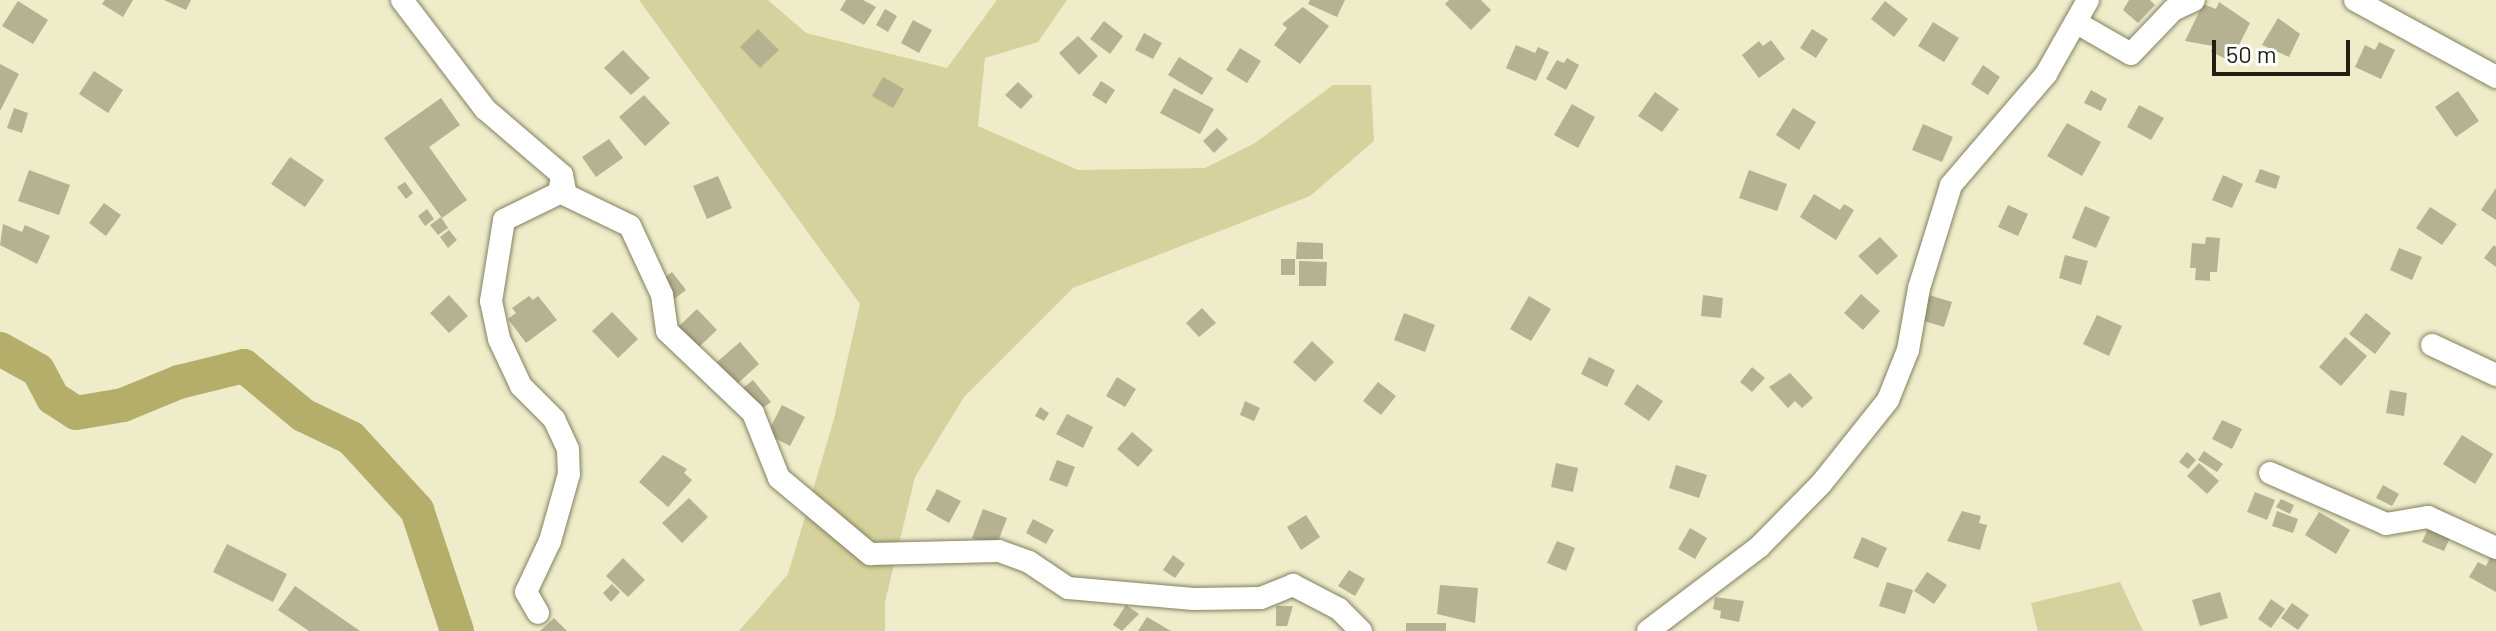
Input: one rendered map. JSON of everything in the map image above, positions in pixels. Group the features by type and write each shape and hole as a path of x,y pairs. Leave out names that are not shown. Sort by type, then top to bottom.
{"street":[{"path":"402,0 485,109 562,175 566,195 630,226 662,295 667,331 753,413 779,478 870,554 999,551 1029,562 1068,588 1194,599 1261,598 1293,585 1339,609 1361,631"},
{"path":"1648,631 1759,547 1821,484 1888,400 1908,350 1919,288 1951,185 2046,74 2088,0"},
{"path":"2077,23 2131,54 2173,10 2194,0"},
{"path":"2355,0 2496,77"},
{"path":"538,613 526,592 550,541 569,474 568,449 554,419 521,386 499,339 491,301 504,220 559,193 562,175"},
{"path":"2432,345 2496,375"},
{"path":"2270,473 2386,524 2428,517 2496,548"}],"shaded area":[{"path":"639,0 768,0 806,33 947,68 997,0 1067,0 1038,42 985,58 978,126 1078,170 1205,168 1255,143 1333,85 1371,85 1374,141 1310,196 1073,288 964,397 915,477 885,602 885,631 739,631 788,574 834,419 860,304"},
{"path":"2120,582 2143,631 2038,631 2031,603"}],"building":[{"path":"105,0 133,0 123,17 102,4"},
{"path":"164,0 191,0 186,10"},
{"path":"846,0 863,0 876,7 864,25 840,10"},
{"path":"1310,0 1345,0 1337,17 1308,4"},
{"path":"1449,0 1481,0 1491,10 1471,30 1445,4"},
{"path":"2129,0 2150,0 2155,5 2138,23 2123,10"},
{"path":"18,1 48,20 33,44 2,26"},
{"path":"1885,1 1908,19 1894,37 1871,19"},
{"path":"2219,2 2250,23 2231,61 2211,52 2213,46 2185,41 2203,4 2216,9"},
{"path":"1303,7 1329,26 1300,64 1274,45 1287,28 1282,24"},
{"path":"885,9 897,16 888,32 876,25"},
{"path":"2278,18 2300,34 2289,57 2262,45"},
{"path":"913,20 932,30 919,53 901,43"},
{"path":"1104,21 1123,36 1110,54 1090,39"},
{"path":"1933,22 1959,38 1944,62 1918,46"},
{"path":"758,29 779,50 760,68 740,47"},
{"path":"1812,29 1828,39 1816,58 1800,48"},
{"path":"1144,33 1162,43 1153,59 1135,50"},
{"path":"1078,36 1098,56 1079,75 1059,53"},
{"path":"1771,40 1785,59 1759,78 1742,55 1759,41 1763,46"},
{"path":"2379,42 2395,50 2381,79 2355,67 2365,45 2375,50"},
{"path":"1516,45 1535,53 1538,47 1549,52 1536,81 1506,68"},
{"path":"1240,48 1261,61 1247,83 1226,70"},
{"path":"623,50 650,78 631,95 604,68"},
{"path":"1179,57 1213,78 1202,95 1168,75"},
{"path":"1567,58 1579,65 1566,90 1546,79 1557,60 1564,63"},
{"path":"0,64 19,74 0,111"},
{"path":"1983,65 2000,77 1988,95 1971,84"},
{"path":"94,71 123,90 108,113 79,94"},
{"path":"883,77 904,89 893,108 872,96"},
{"path":"1101,81 1115,90 1106,104 1092,95"},
{"path":"1018,82 1033,96 1021,109 1005,95"},
{"path":"1174,88 1214,109 1200,134 1160,113"},
{"path":"2091,90 2107,99 2101,111 2084,103"},
{"path":"2458,91 2479,121 2456,137 2435,107"},
{"path":"1655,92 1679,109 1662,132 1638,116"},
{"path":"644,95 670,123 645,146 619,117"},
{"path":"441,98 460,125 429,147 467,200 442,218 384,138"},
{"path":"1572,104 1595,117 1578,148 1554,135"},
{"path":"2139,105 2164,118 2151,140 2127,127"},
{"path":"14,108 28,113 22,133 7,128"},
{"path":"1793,108 1816,122 1799,150 1776,135"},
{"path":"2067,123 2101,142 2082,176 2047,156"},
{"path":"1923,124 1953,137 1942,162 1912,150"},
{"path":"1217,128 1228,139 1214,153 1203,141"},
{"path":"609,139 623,158 596,177 582,157"},
{"path":"290,157 324,180 305,207 271,184"},
{"path":"2260,169 2280,176 2276,189 2255,182"},
{"path":"29,170 70,185 59,215 18,201"},
{"path":"1749,170 1787,184 1777,211 1739,198"},
{"path":"2223,175 2243,184 2232,208 2212,200"},
{"path":"718,176 732,208 707,219 693,186"},
{"path":"405,182 413,193 406,199 397,187"},
{"path":"2496,188 2496,220 2481,210"},
{"path":"1814,194 1840,210 1844,204 1854,210 1836,240 1800,217"},
{"path":"104,203 121,215 106,236 89,223"},
{"path":"2008,205 2028,214 2018,236 1998,227"},
{"path":"2085,206 2110,217 2096,248 2072,238"},
{"path":"2430,207 2457,224 2442,245 2416,228"},
{"path":"427,209 434,219 425,226 418,216"},
{"path":"441,217 448,228 438,235 430,225"},
{"path":"3,224 22,232 25,225 50,236 37,264 0,245"},
{"path":"449,230 457,240 448,248 440,237"},
{"path":"1880,237 1898,256 1877,275 1858,256"},
{"path":"2206,237 2220,238 2217,272 2210,272 2210,281 2195,280 2196,268 2190,268 2192,243 2205,244"},
{"path":"1297,242 1323,243 1323,259 1296,259"},
{"path":"2494,245 2496,247 2496,267 2484,258"},
{"path":"2399,248 2422,257 2412,280 2390,270"},
{"path":"2065,255 2088,261 2081,285 2059,278"},
{"path":"1281,259 1295,259 1295,275 1281,275"},
{"path":"1299,261 1327,262 1326,286 1299,286"},
{"path":"672,272 686,290 669,303 655,285"},
{"path":"1861,294 1880,311 1863,330 1844,313"},
{"path":"449,295 468,316 449,333 430,313"},
{"path":"1703,295 1723,298 1721,318 1701,316"},
{"path":"1929,295 1952,302 1944,327 1921,320"},
{"path":"529,296 533,300 538,296 557,320 526,343 508,319 516,313 512,308"},
{"path":"1529,296 1551,309 1531,341 1510,329"},
{"path":"1202,308 1216,323 1199,337 1186,323"},
{"path":"697,309 717,330 687,358 677,328"},
{"path":"612,312 638,339 618,358 592,331"},
{"path":"1404,313 1435,325 1425,352 1394,340"},
{"path":"2366,313 2391,333 2375,354 2349,334"},
{"path":"2097,315 2122,326 2109,356 2083,344"},
{"path":"2345,337 2367,356 2341,386 2319,367"},
{"path":"1312,341 1334,362 1315,382 1293,362"},
{"path":"740,342 759,364 737,384 717,362"},
{"path":"1589,357 1615,370 1607,387 1581,374"},
{"path":"1752,367 1765,378 1752,392 1740,382"},
{"path":"1790,373 1813,398 1802,408 1795,401 1788,408 1769,387"},
{"path":"1117,377 1136,389 1125,407 1106,396"},
{"path":"753,380 771,402 750,417 733,396"},
{"path":"1378,382 1396,396 1381,415 1363,401"},
{"path":"1637,384 1663,401 1649,421 1624,404"},
{"path":"2390,390 2407,393 2404,416 2386,413"},
{"path":"1245,401 1260,408 1254,421 1240,415"},
{"path":"782,405 805,417 790,446 767,434"},
{"path":"1040,407 1049,413 1044,421 1035,416"},
{"path":"1067,414 1093,427 1083,448 1056,434"},
{"path":"2222,420 2242,429 2232,449 2212,439"},
{"path":"1132,432 1153,450 1138,467 1117,449"},
{"path":"2462,435 2493,454 2475,484 2443,464"},
{"path":"2204,451 2223,464 2217,472 2198,460"},
{"path":"2187,452 2196,460 2188,469 2179,462"},
{"path":"663,455 687,469 684,473 692,480 668,507 639,482"},
{"path":"1057,460 1075,467 1067,487 1049,480"},
{"path":"1556,463 1578,468 1573,492 1551,487"},
{"path":"2199,463 2219,481 2207,494 2187,476"},
{"path":"1676,465 1707,475 1699,498 1669,488"},
{"path":"2383,485 2399,494 2392,506 2376,498"},
{"path":"937,489 961,501 949,523 926,510"},
{"path":"2255,492 2275,500 2267,520 2247,512"},
{"path":"689,498 708,517 682,543 662,523"},
{"path":"2281,499 2294,505 2290,514 2276,507"},
{"path":"983,509 1007,518 996,547 972,538"},
{"path":"1962,511 1981,516 1979,523 1987,525 1980,550 1947,541"},
{"path":"2277,511 2298,519 2293,533 2272,526"},
{"path":"2319,512 2350,530 2336,554 2305,535"},
{"path":"1306,515 1320,537 1301,550 1287,527"},
{"path":"1033,519 1054,530 1046,544 1026,533"},
{"path":"2431,522 2453,531 2444,551 2422,542"},
{"path":"1690,528 1707,538 1695,559 1678,549"},
{"path":"1862,537 1887,548 1878,568 1853,558"},
{"path":"1557,541 1575,548 1566,571 1547,563"},
{"path":"227,544 287,574 273,602 213,572"},
{"path":"2493,552 2496,554 2496,592 2469,577 2478,562 2486,566"},
{"path":"1173,555 1185,564 1175,578 1163,570"},
{"path":"623,558 645,580 628,597 606,576"},
{"path":"1349,570 1365,579 1355,596 1338,586"},
{"path":"1927,572 1947,585 1934,604 1914,591"},
{"path":"1887,582 1913,590 1905,614 1879,606"},
{"path":"612,584 620,592 611,602 603,593"},
{"path":"1440,585 1478,588 1475,623 1437,614"},
{"path":"295,586 360,631 309,631 278,610"},
{"path":"2220,592 2228,618 2200,626 2192,600"},
{"path":"1715,597 1744,601 1739,622 1720,618 1721,611 1713,609"},
{"path":"2271,599 2285,609 2271,628 2258,619"},
{"path":"2292,603 2309,615 2298,630 2281,618"},
{"path":"1126,605 1139,614 1122,631 1113,625"},
{"path":"1276,606 1293,606 1287,626 1276,626"},
{"path":"1147,617 1171,631 1138,631"},
{"path":"554,618 567,631 540,631"},
{"path":"1406,623 1446,623 1446,631 1406,631"}],"waterway":[{"path":"0,349 38,370 53,398 76,413 123,405 179,382 244,366 303,415 351,438 417,510 457,631"}]}
